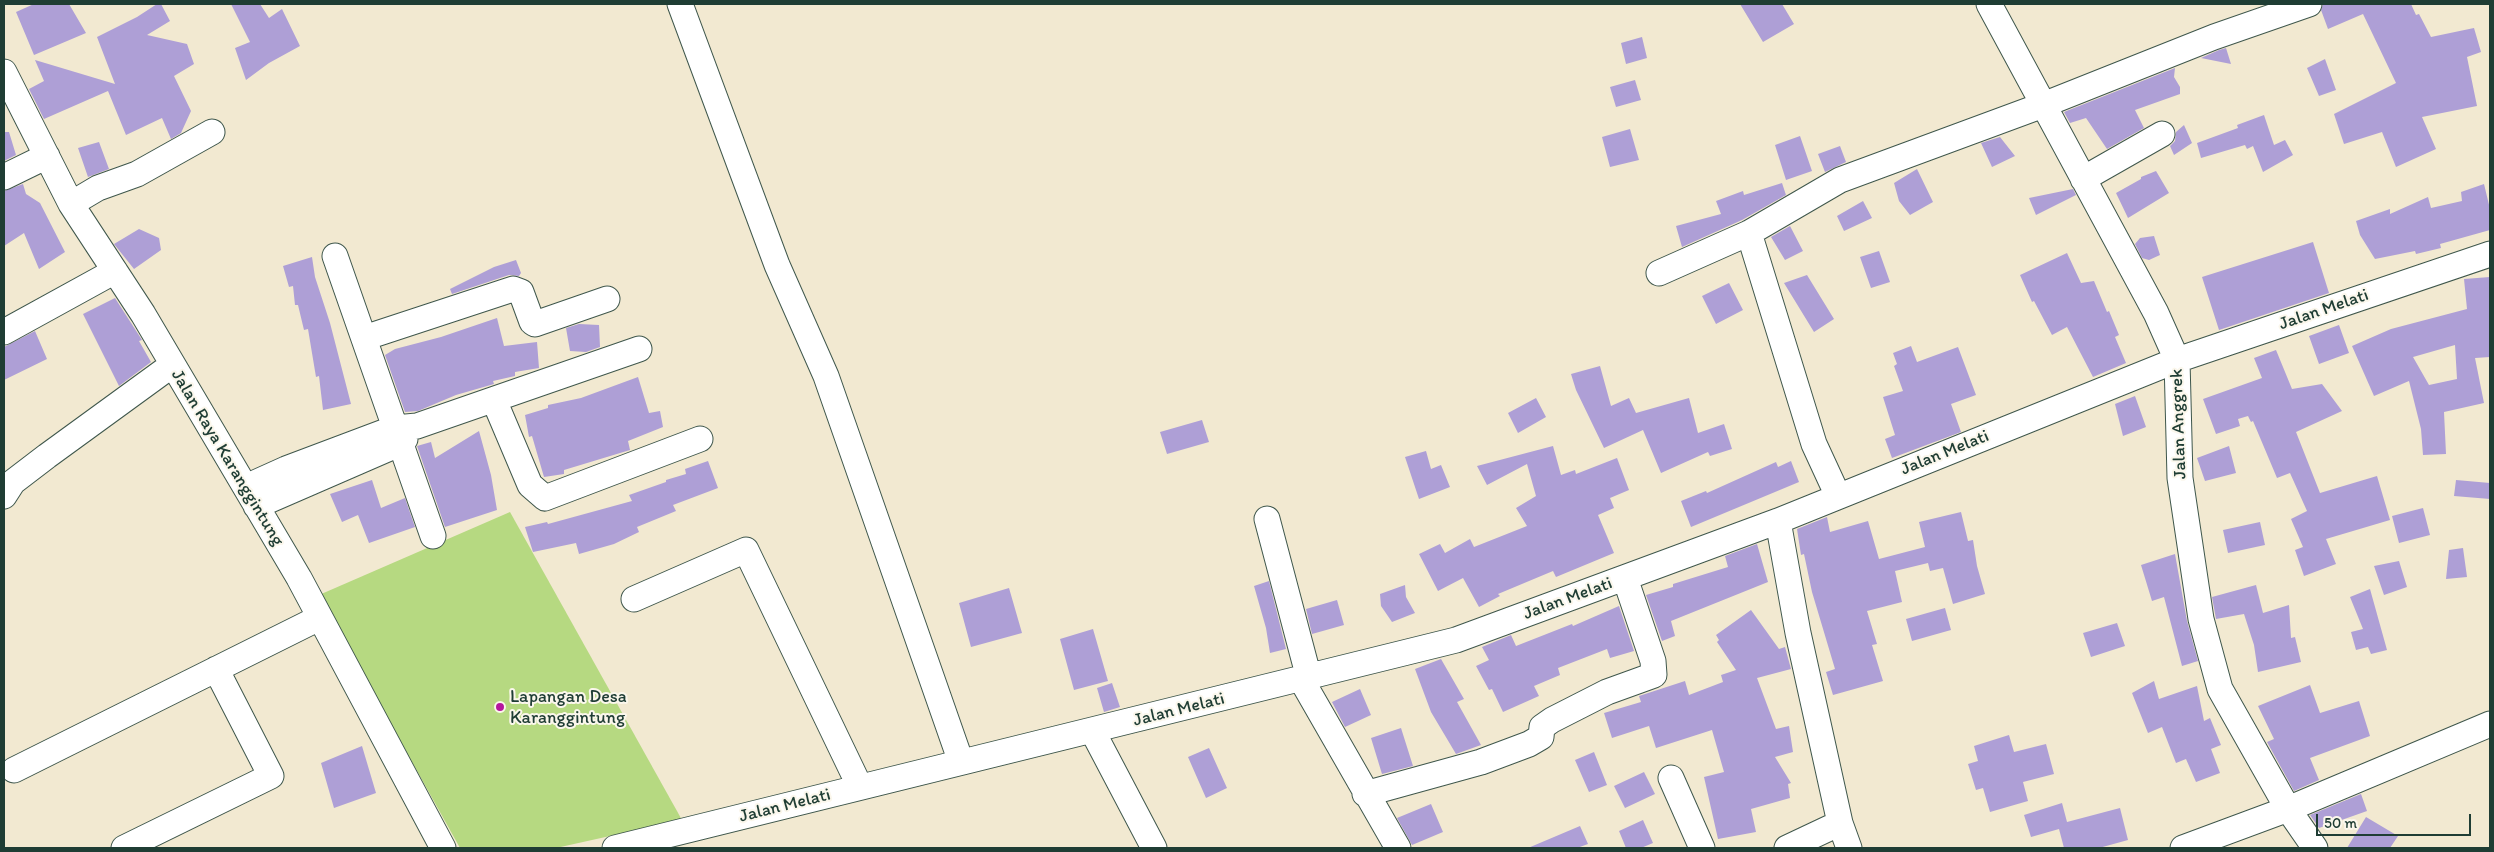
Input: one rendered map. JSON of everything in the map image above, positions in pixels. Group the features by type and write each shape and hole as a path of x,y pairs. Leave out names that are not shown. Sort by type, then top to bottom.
{"street":[{"path":"680,4 777,266 826,376 961,762"},
{"name":"Jalan Anggrek","path":"1989,4 2156,313 2176,360 2180,478 2201,619 2220,689 2288,809 2315,848"},
{"path":"1659,274 1749,233 1840,180 2043,105 2214,37 2310,4"},
{"name":"Jalan Raya Karanggintung","path":"4,72 71,204 115,271 251,496 443,848"},
{"path":"71,204 98,188 137,174 212,132"},
{"path":"2083,179 2162,134"},
{"path":"4,177 47,156"},
{"path":"1749,233 1814,444 1838,496"},
{"name":"Jalan Melati","path":"615,848 961,762 1093,732 1456,640 1778,521 2176,360 2490,254"},
{"path":"335,256 364,338 404,432 433,536"},
{"path":"4,332 115,271"},
{"path":"364,338 512,289 521,292 532,322 536,324 607,299"},
{"path":"251,496 286,469 404,432 639,348"},
{"path":"4,496 13,482 172,365"},
{"path":"494,400 530,485 545,498 700,439"},
{"path":"1267,519 1305,679 1365,794 1398,848"},
{"path":"1778,521 1798,632 1840,823 1850,848"},
{"path":"634,599 746,550 860,787"},
{"path":"1365,794 1481,762 1529,744 1540,737 1542,727 1552,720 1607,692 1654,675 1653,660 1625,578"},
{"path":"14,770 319,618"},
{"path":"124,848 271,776 216,669"},
{"path":"2183,848 2288,809 2490,724"},
{"path":"1093,732 1154,848"},
{"path":"1671,778 1702,848"},
{"path":"1787,848 1840,823"}],"green space":[{"name":"Lapangan Desa Karanggintung","path":"510,512 682,820 556,848 460,848 319,595"}],"building":[{"path":"34,4 69,4 86,33 34,55 16,12"},
{"path":"157,4 161,4 170,21 147,35 187,44 194,64 174,76 191,111 181,133 171,139 162,118 126,135 108,91 44,119 29,89 44,81 35,60 115,84 97,37 137,17"},
{"path":"231,4 260,4 269,18 282,9 300,46 269,63 246,80 235,48 250,42"},
{"path":"1740,4 1782,4 1794,24 1763,42"},
{"path":"2323,4 2411,4 2416,15 2419,14 2431,37 2474,28 2481,52 2467,57 2477,106 2422,117 2436,149 2396,167 2382,132 2344,144 2334,114 2396,83 2363,14 2328,29 2321,10"},
{"path":"1642,37 1647,58 1626,64 1621,43"},
{"path":"2226,48 2231,64 2201,58 2219,50"},
{"path":"2325,59 2336,90 2319,96 2307,68"},
{"path":"2175,68 2174,77 2180,87 2180,94 2135,110 2144,128 2107,149 2086,118 2070,123 2064,112"},
{"path":"1635,80 1641,100 1616,107 1610,87"},
{"path":"2264,115 2274,145 2285,140 2293,155 2263,172 2253,146 2247,149 2245,145 2201,158 2197,143 2238,128 2237,125"},
{"path":"2184,125 2192,143 2174,155 2170,146 2175,141 2176,132"},
{"path":"1630,129 1639,160 1610,167 1602,137"},
{"path":"4,132 9,132 16,155 4,161"},
{"path":"1800,136 1812,171 1786,180 1775,145"},
{"path":"2000,137 2015,156 1992,167 1981,143"},
{"path":"99,142 109,169 88,177 78,148"},
{"path":"1840,146 1846,162 1825,172 1818,154"},
{"path":"1917,169 1933,202 1910,215 1899,201 1894,183"},
{"path":"2156,171 2169,193 2128,218 2116,193 2141,179 2141,177"},
{"path":"1782,183 1786,195 1742,220 1682,247 1676,226 1721,214 1716,201 1743,191 1744,195"},
{"path":"23,184 26,194 40,203 65,252 39,269 24,233 4,246 4,191"},
{"path":"2484,184 2490,209 2490,230 2440,244 2441,248 2416,254 2415,251 2375,259 2360,235 2356,221 2390,209 2390,214 2428,197 2431,208 2462,201 2461,192"},
{"path":"2073,189 2076,195 2036,215 2029,198"},
{"path":"1863,201 1872,218 1844,231 1837,216"},
{"path":"1790,226 1803,251 1785,260 1771,237"},
{"path":"139,229 159,238 161,250 134,269 114,244"},
{"path":"2154,236 2160,255 2149,260 2142,258 2135,244 2140,238"},
{"path":"2313,242 2329,293 2219,330 2202,277"},
{"path":"1879,251 1890,282 1871,288 1860,257"},
{"path":"2067,253 2081,283 2094,281 2119,335 2115,337 2126,363 2093,377 2067,327 2052,335 2034,301 2032,302 2020,275"},
{"path":"312,257 315,277 330,323 351,404 323,410 319,376 316,377 308,329 304,330 298,305 295,305 293,286 289,287 283,266"},
{"path":"516,260 521,273 519,276 509,275 452,294 450,289 494,267"},
{"path":"1807,275 1834,319 1814,332 1784,283"},
{"path":"2490,277 2490,357 2475,358 2484,403 2444,412 2446,454 2423,455 2421,429 2409,381 2374,396 2352,346 2391,329 2467,309 2464,279","holes":["2455,345 2457,379 2429,385 2413,357"]},
{"path":"1729,283 1743,310 1716,324 1702,296"},
{"path":"115,298 142,340 139,341 151,362 119,386 83,314"},
{"path":"497,318 504,346 537,342 539,368 515,372 515,376 493,381 494,384 456,395 418,411 405,412 385,355 395,349 441,337"},
{"path":"579,324 599,325 600,347 586,352 570,351 566,328"},
{"path":"2339,325 2349,353 2319,364 2309,336"},
{"path":"35,331 47,359 4,380 4,347"},
{"path":"1911,346 1917,362 1958,347 1976,395 1951,404 1961,432 1892,458 1885,439 1895,435 1883,397 1903,391 1894,366 1897,364 1893,353"},
{"path":"2276,350 2292,389 2322,384 2342,411 2296,432 2320,493 2377,476 2390,520 2326,539 2336,564 2304,576 2295,550 2303,547 2291,519 2307,511 2290,473 2277,478 2253,421 2251,422 2248,416 2238,419 2240,426 2216,434 2203,399 2262,378 2254,358"},
{"path":"1600,366 1611,406 1629,398 1636,413 1689,398 1698,433 1724,424 1732,449 1710,456 1708,452 1661,473 1643,430 1604,448 1576,390 1571,374"},
{"path":"638,377 649,413 660,411 663,427 628,441 630,450 564,470 564,474 544,477 532,436 529,437 525,415 548,408 548,405 581,398"},
{"path":"2135,396 2146,427 2123,436 2115,404"},
{"path":"1536,398 1546,417 1518,433 1508,413"},
{"path":"1202,420 1209,442 1167,454 1160,432"},
{"path":"479,431 491,475 497,510 445,527 417,446 431,442 435,458"},
{"path":"1553,446 1561,475 1575,470 1576,474 1617,458 1629,490 1610,498 1614,508 1598,515 1614,553 1556,577 1553,571 1498,594 1500,596 1479,607 1463,578 1438,591 1419,554 1440,544 1445,553 1470,539 1474,547 1527,526 1516,508 1536,496 1527,464 1487,485 1477,466"},
{"path":"2229,446 2236,473 2205,481 2197,458"},
{"path":"1426,451 1431,469 1441,465 1450,487 1419,499 1405,457"},
{"path":"708,461 718,488 673,505 676,511 637,527 639,532 614,544 579,554 576,543 533,552 525,527 547,522 548,524 632,501 629,495 686,474 685,469"},
{"path":"1791,461 1799,482 1691,527 1681,501 1706,491 1707,493 1776,462 1778,467"},
{"path":"372,480 381,508 405,498 415,527 369,543 358,515 342,522 330,494"},
{"path":"2456,480 2490,483 2490,499 2454,496"},
{"path":"2423,508 2430,535 2399,543 2392,516"},
{"path":"1961,512 1968,541 1973,540 1977,566 1985,594 1953,604 1943,568 1930,571 1928,563 1895,571 1902,602 1867,611 1877,644 1872,645 1883,681 1833,695 1826,672 1835,669 1812,592 1804,554 1801,555 1797,529 1827,517 1830,532 1868,521 1879,559 1925,547 1919,522"},
{"path":"2260,522 2265,545 2228,553 2223,530"},
{"path":"1757,544 1768,582 1671,621 1675,636 1662,641 1646,595 1673,587 1673,584 1728,567 1725,556"},
{"path":"2463,548 2467,577 2446,579 2449,550"},
{"path":"2175,554 2187,621 2198,661 2182,666 2164,597 2152,601 2141,565"},
{"path":"2399,561 2407,587 2384,595 2374,566"},
{"path":"1269,581 1286,649 1270,653 1266,628 1254,586"},
{"path":"1405,585 1406,597 1415,613 1392,622 1381,606 1380,594"},
{"path":"2256,585 2263,613 2289,605 2291,638 2295,637 2301,662 2258,672 2254,645 2244,614 2216,619 2212,597"},
{"path":"1009,588 1022,633 971,647 959,603"},
{"path":"2370,589 2387,650 2371,654 2368,647 2356,650 2351,632 2363,629 2350,597"},
{"path":"1337,600 1344,625 1312,634 1306,609"},
{"path":"1619,606 1634,651 1610,658 1607,649 1558,668 1560,675 1534,686 1539,696 1503,712 1492,689 1489,690 1476,666 1489,660 1482,647 1511,635 1516,646 1572,624 1573,626"},
{"path":"1945,608 1951,630 1912,641 1906,619"},
{"path":"1751,610 1779,649 1785,647 1791,669 1757,678 1776,729 1789,726 1793,752 1775,757 1791,783 1788,784 1790,798 1751,809 1756,832 1718,839 1704,777 1724,772 1712,730 1656,748 1649,726 1612,738 1604,713 1641,702 1639,696 1685,681 1689,695 1723,682 1721,675 1736,670 1717,642 1719,640 1716,635"},
{"path":"2117,623 2125,646 2091,657 2083,633"},
{"path":"1093,629 1108,681 1074,690 1060,639"},
{"path":"1441,659 1464,699 1457,702 1481,745 1456,754 1431,712 1415,669"},
{"path":"2154,681 2159,699 2197,686 2204,721 2210,718 2221,745 2211,749 2220,773 2196,782 2186,759 2176,763 2162,727 2148,733 2132,693"},
{"path":"1112,683 1120,707 1104,712 1097,688"},
{"path":"2310,685 2320,713 2359,701 2370,736 2310,758 2319,780 2294,791 2267,742 2274,739 2258,706"},
{"path":"1360,689 1371,715 1345,727 1332,702"},
{"path":"1401,728 1413,766 1382,774 1371,738"},
{"path":"2009,735 2014,752 2046,744 2054,774 2023,782 2028,801 1990,812 1983,788 1976,790 1968,764 1978,761 1974,746"},
{"path":"362,746 376,793 334,808 321,763"},
{"path":"1209,748 1227,788 1206,798 1188,757"},
{"path":"1594,752 1607,785 1589,792 1575,760"},
{"path":"1644,772 1655,794 1625,808 1614,786"},
{"path":"2361,794 2367,811 2319,828 2310,815"},
{"path":"2062,803 2067,822 2120,808 2128,840 2099,848 2064,848 2059,829 2031,837 2024,815"},
{"path":"1431,804 1443,832 1412,845 1397,818"},
{"path":"2366,817 2398,836 2390,848 2347,848"},
{"path":"1643,820 1653,843 1641,848 1626,848 1619,831"},
{"path":"1580,826 1588,844 1577,848 1528,848"}],"place":[{"name":"Lapangan Desa Karanggintung","path":"500,707"}]}
